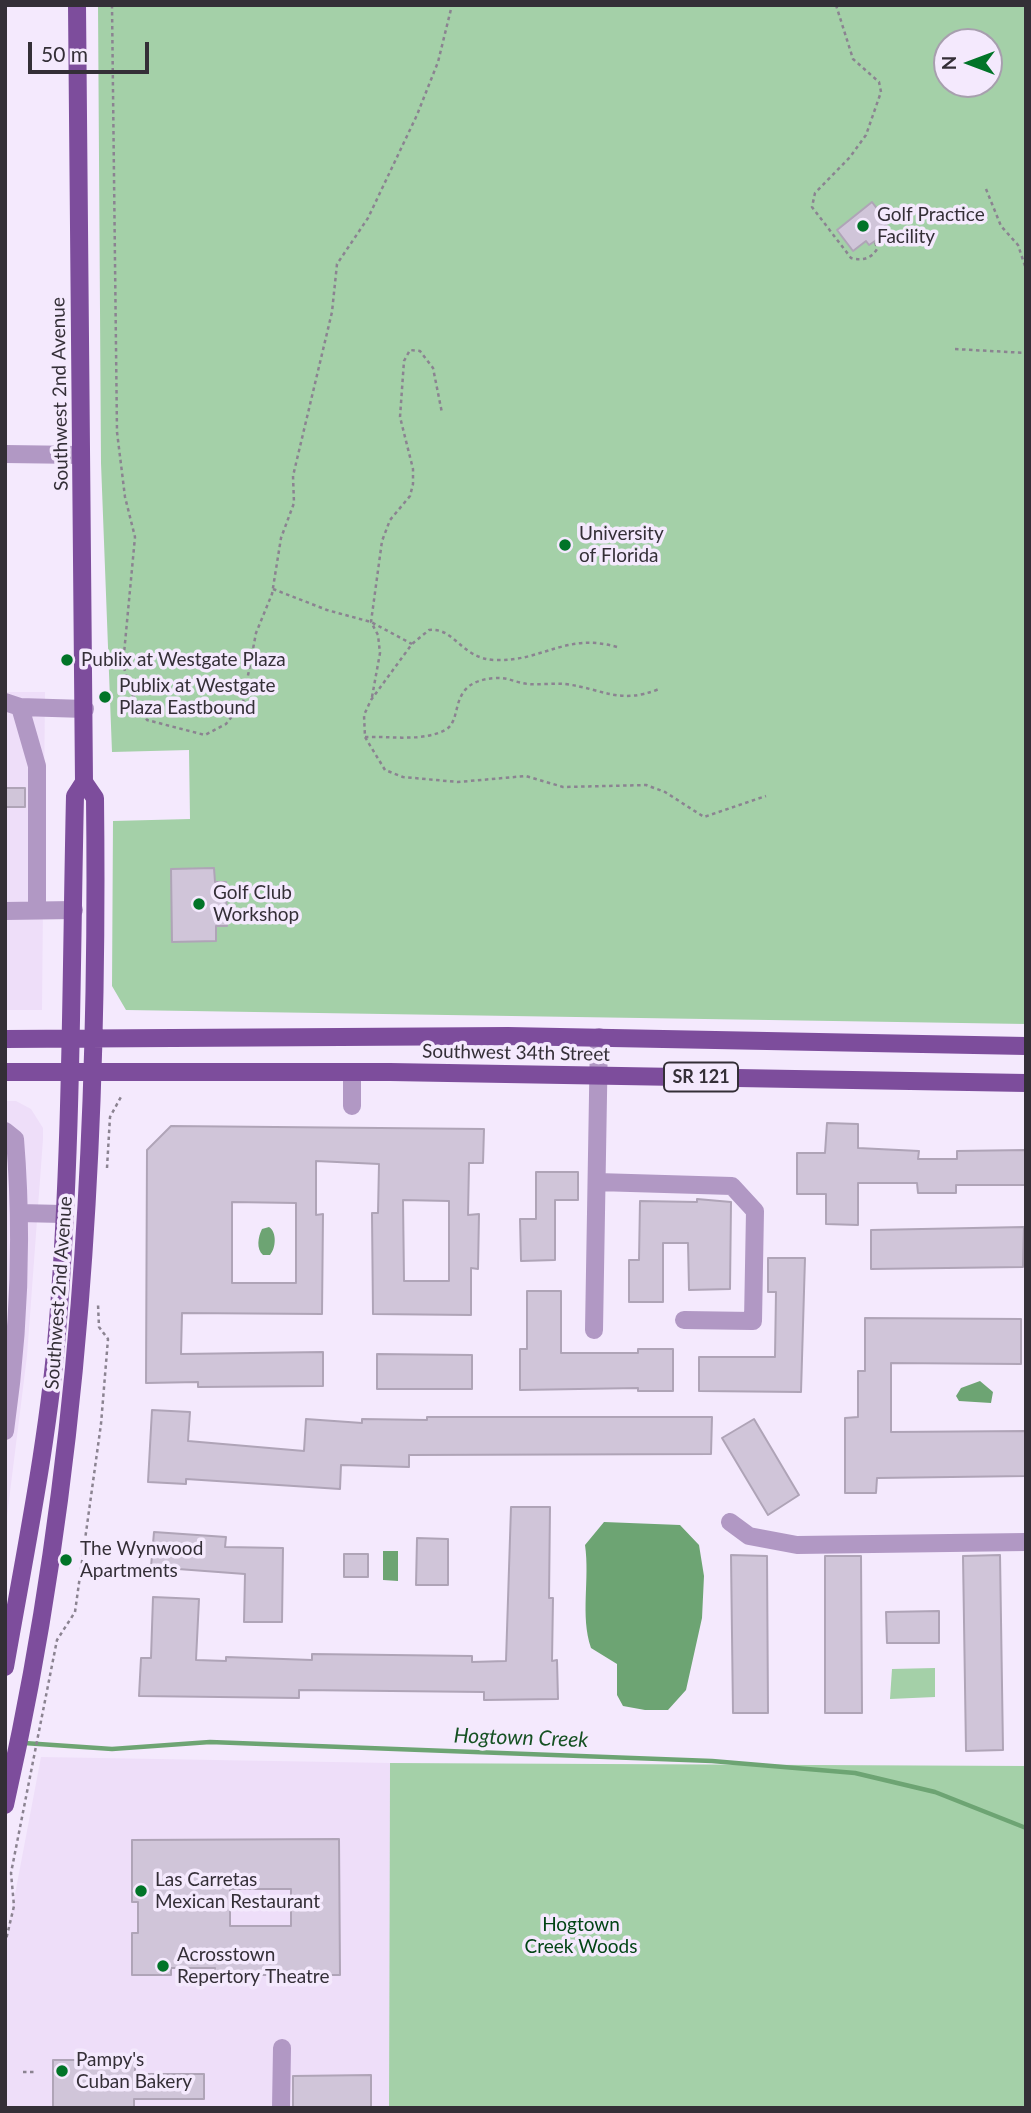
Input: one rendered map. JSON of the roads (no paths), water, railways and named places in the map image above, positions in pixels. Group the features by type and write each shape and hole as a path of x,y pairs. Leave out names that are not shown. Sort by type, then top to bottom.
{"main road":[{"name":"Southwest 2nd Avenue","path":"5,1667 9,1619 49,1414 58,1322 70,1071 75,796 84,782 77,5"},
{"name":"Southwest 2nd Avenue","path":"5,1805 29,1690 62,1492 79,1325 95,1038 95,798 84,782"},
{"name":"Southwest 34th Street","path":"5,1040 599,1037 1026,1046"},
{"name":"Southwest 34th Street","path":"5,1072 352,1072 1026,1083"},
{"path":"9,1619 40,1622"}],"street":[{"path":"5,454 81,455"},
{"path":"37,910 37,766 13,704 85,709"},
{"path":"5,911 74,910"},
{"path":"594,1330 599,1037"},
{"path":"352,1072 352,1106"},
{"path":"5,1130 15,1139 19,1213 18,1310 5,1431"},
{"path":"597,1182 732,1186 755,1211 753,1321 684,1320"},
{"path":"19,1213 63,1214"},
{"path":"730,1522 748,1536 797,1545 1026,1542"},
{"path":"281,2108 282,2048"}],"waterway":[{"name":"Hogtown Creek","path":"24,1743 112,1749 210,1742 712,1761 855,1773 935,1792 1026,1828"}],"place":[{"name":"Golf Practice Facility","path":"863,226"},
{"name":"University of Florida","path":"565,545"},
{"name":"Publix at Westgate Plaza","path":"67,660"},
{"name":"Publix at Westgate Plaza Eastbound","path":"105,697"},
{"name":"Golf Club Workshop","path":"199,904"},
{"name":"The Wynwood Apartments","path":"66,1560"},
{"name":"Las Carretas Mexican Restaurant","path":"141,1891"},
{"name":"Acrosstown Repertory Theatre","path":"163,1966"},
{"name":"Pampy's Cuban Bakery","path":"62,2071"}],"park label":[{"name":"Hogtown Creek Woods","path":"581,1936"}]}
